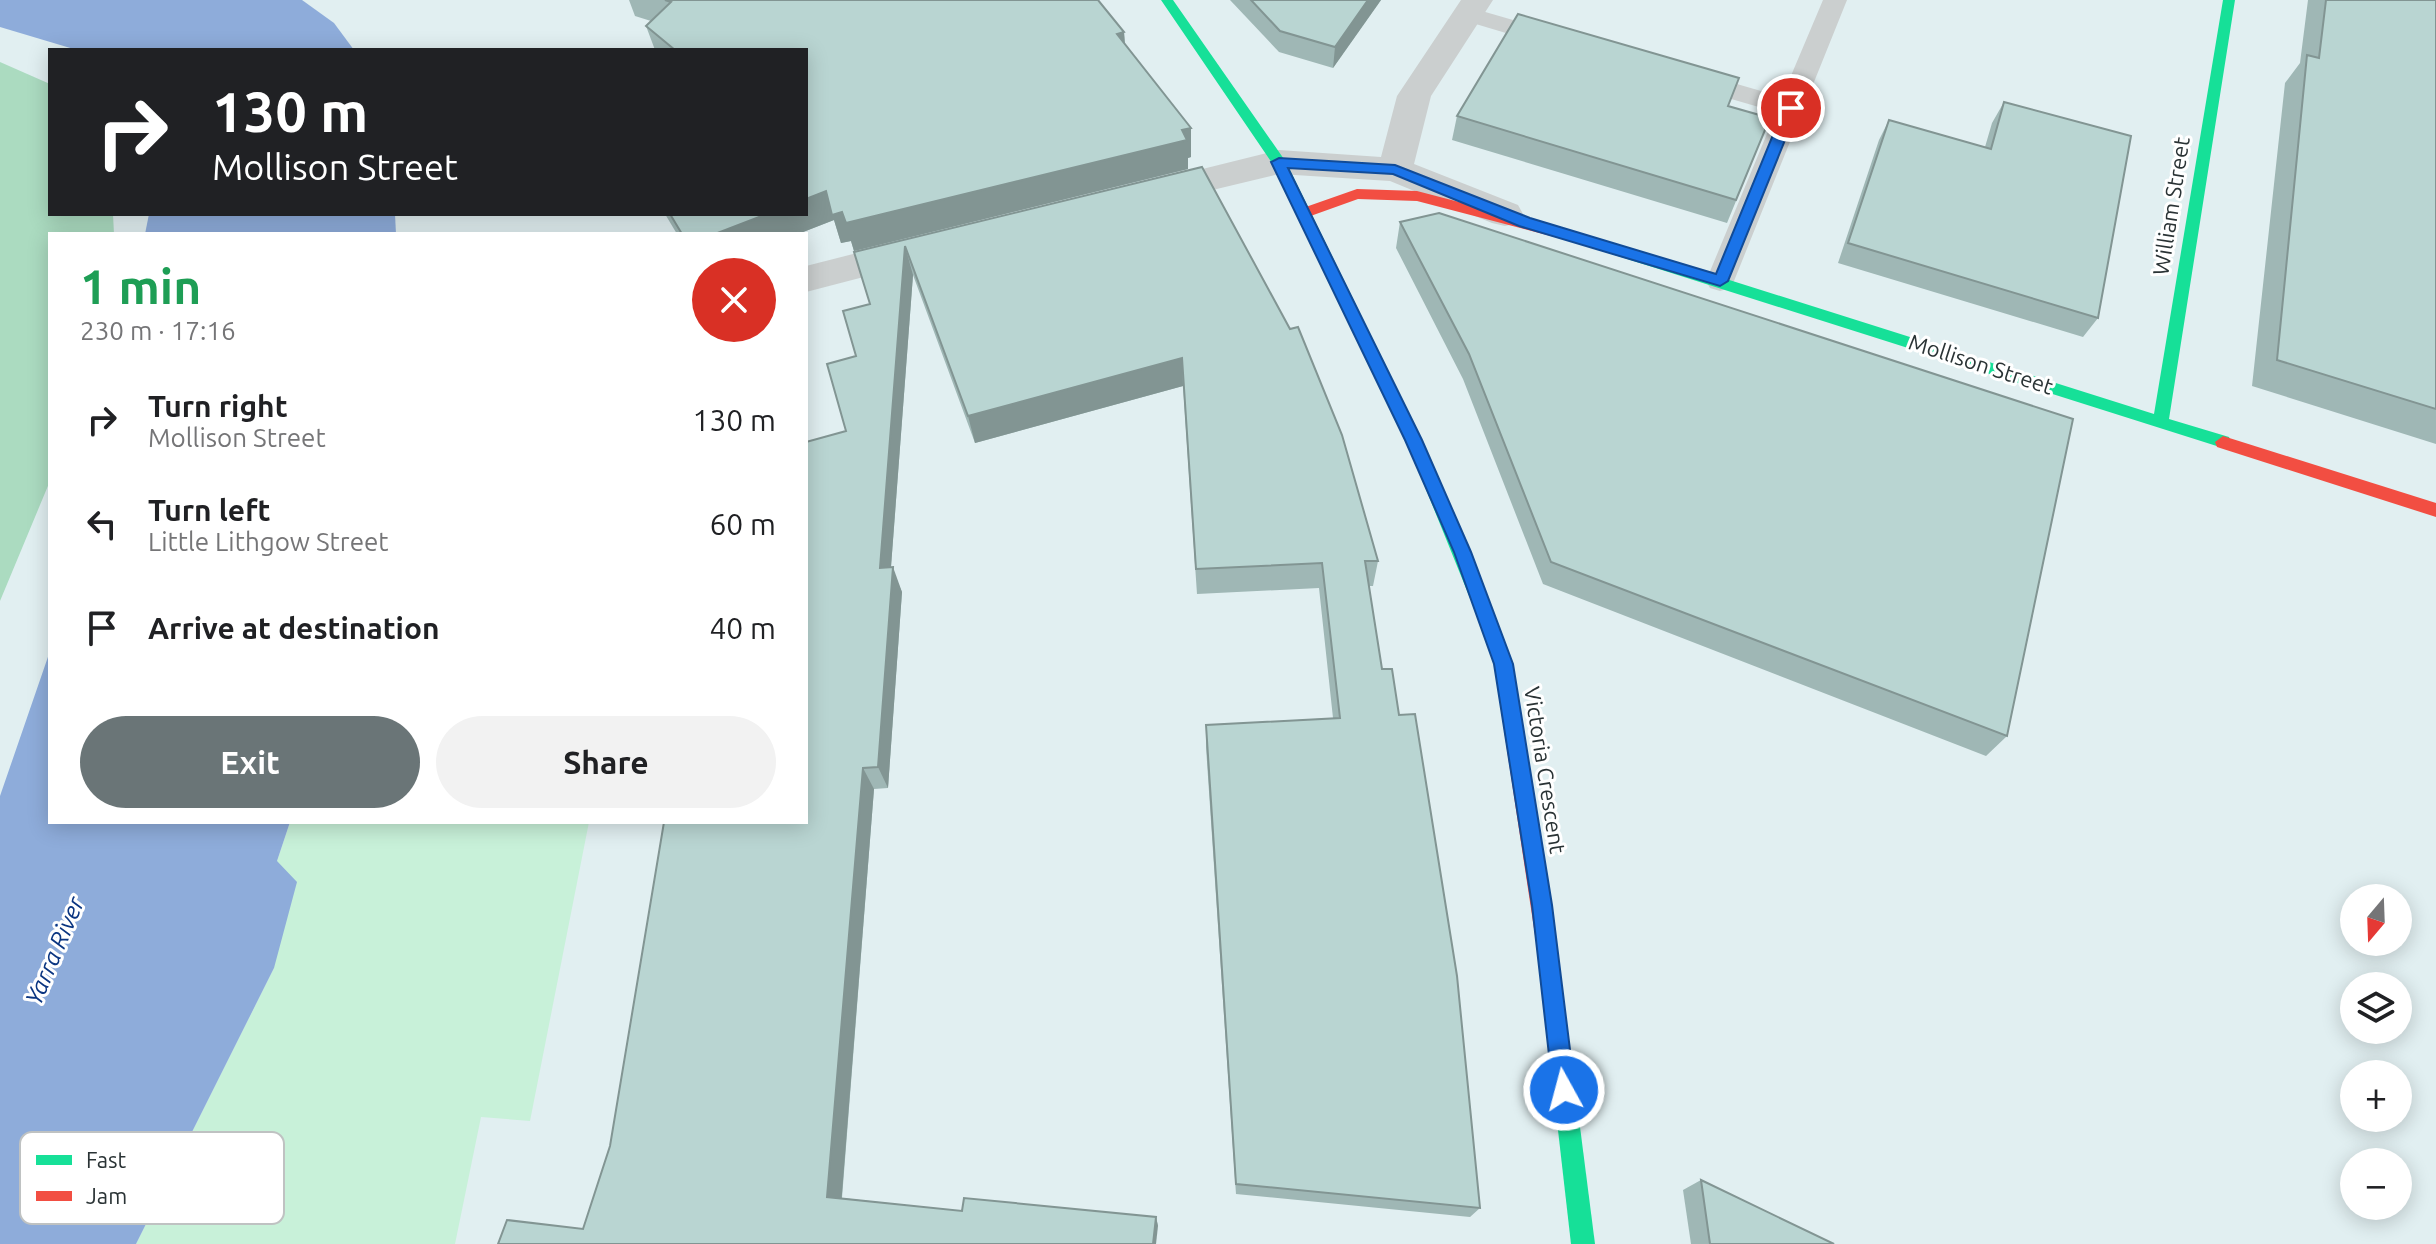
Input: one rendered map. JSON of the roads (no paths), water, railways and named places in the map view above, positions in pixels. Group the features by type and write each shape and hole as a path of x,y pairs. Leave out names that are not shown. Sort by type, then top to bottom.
{"street":[{"name":"Victoria Crescent","path":"1167,0 1279,162 1305,213 1414,440 1462,552 1503,664 1542,905 1583,1244"},
{"name":"William Street","path":"2161,420 2229,0"},
{"path":"1395,170 1414,96 1472,7"},
{"name":"Mollison Street","path":"1115,201 1279,162 1395,170 1525,222"},
{"name":"Mollison Street","path":"1305,213 1357,194 1417,196 1525,222 2161,420 2436,510"},
{"path":"808,278 945,244"}],"lane":[{"path":"1720,281 1835,0"},
{"path":"1472,7 1578,46"},
{"path":"1670,73 1791,108"}],"water":[{"path":"0,0 302,0 334,23 353,48 70,48 0,27"},
{"path":"149,216 395,216 396,232 145,232"},
{"name":"Yarra River","path":"48,657 48,824 289,824 277,861 297,882 274,968 192,1132 20,1132 20,1224 146,1224 136,1244 0,1244 0,796"}]}
